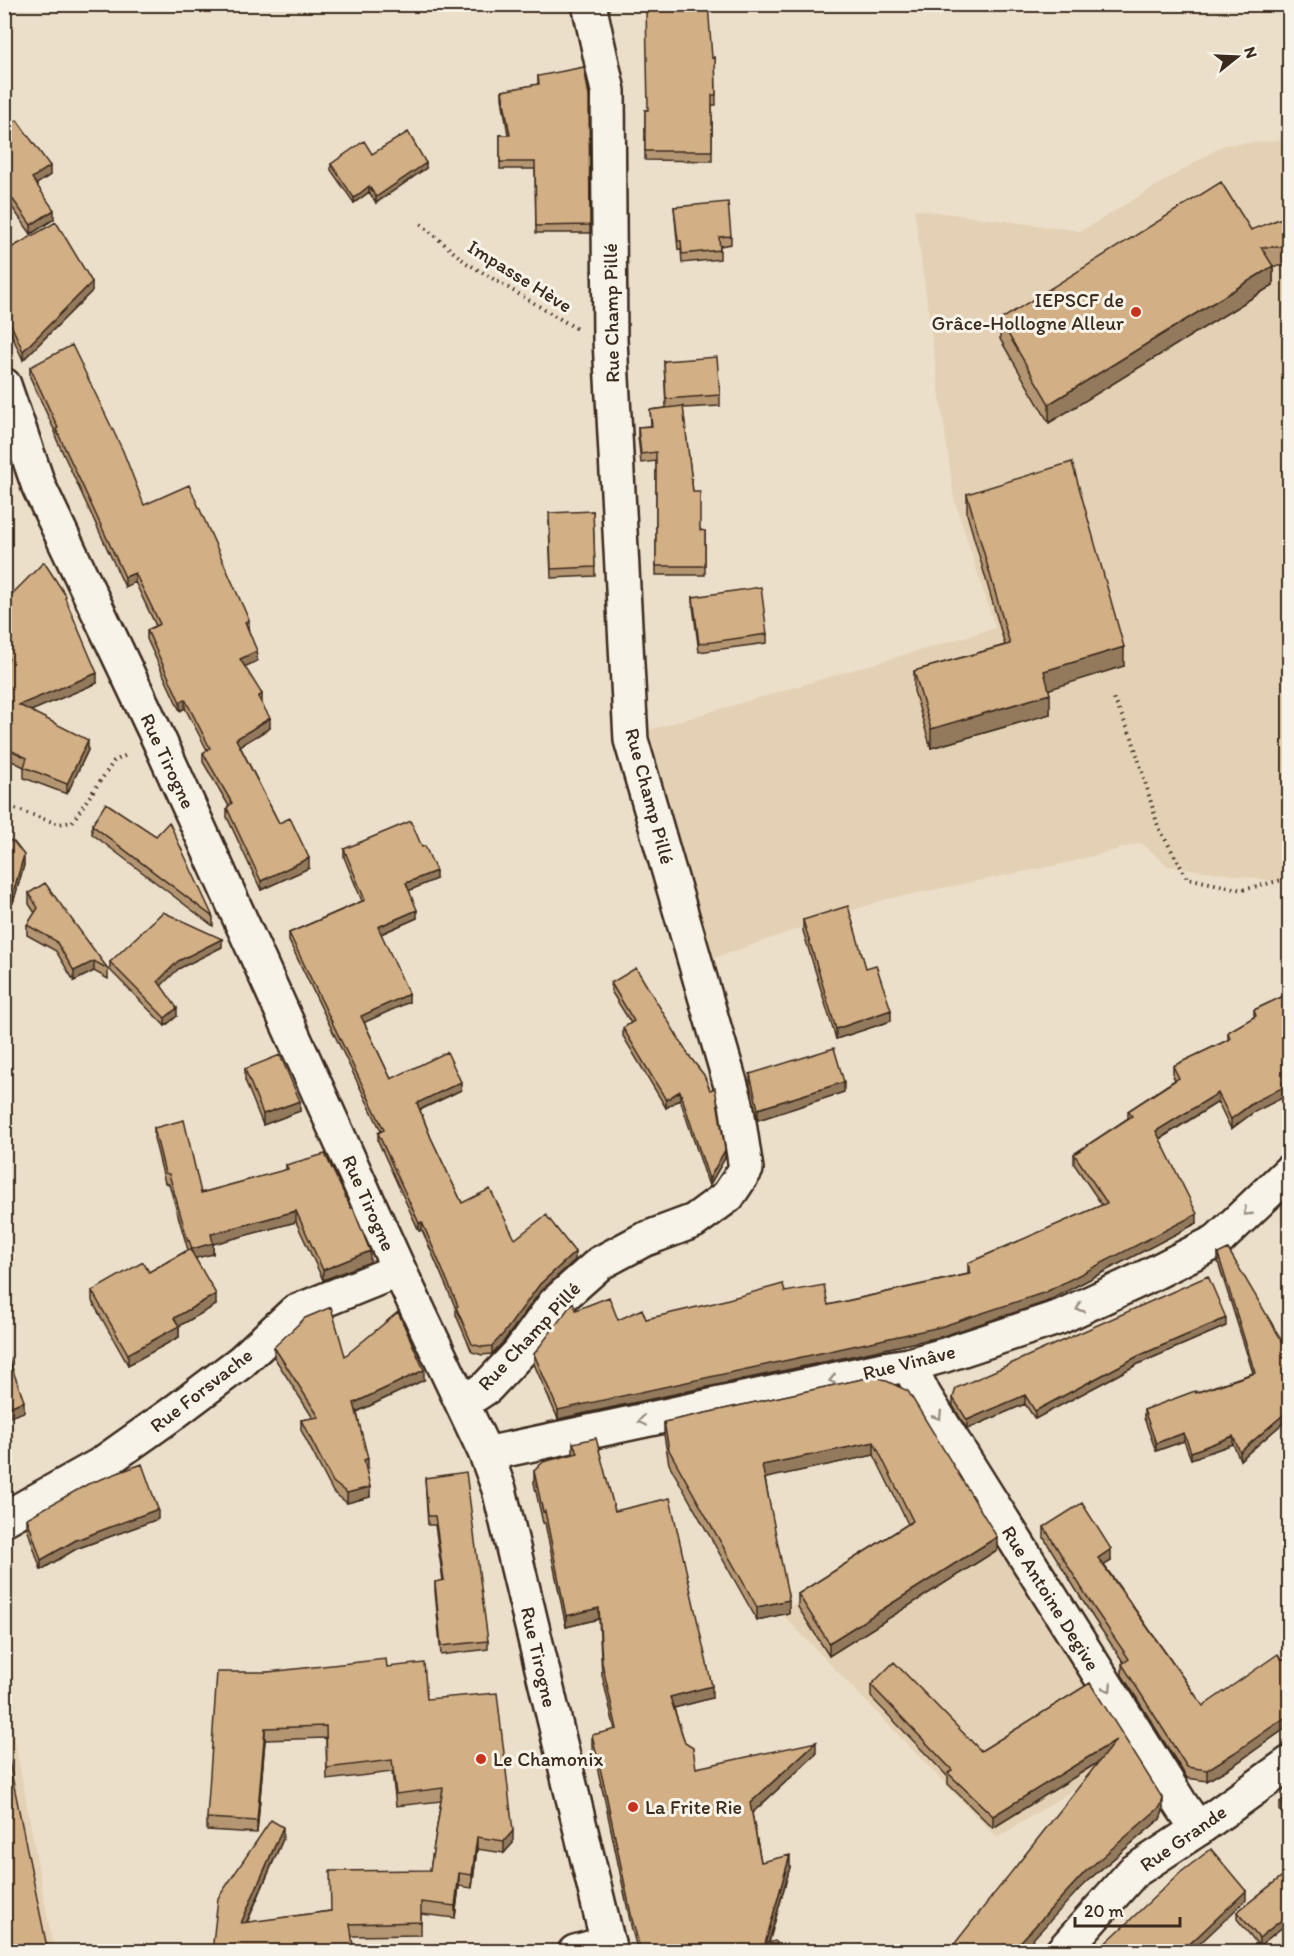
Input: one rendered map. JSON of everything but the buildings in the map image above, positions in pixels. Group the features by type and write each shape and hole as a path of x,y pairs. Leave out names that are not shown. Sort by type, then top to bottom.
{"street":[{"name":"Rue Champ Pillé","path":"463,1403 487,1387 519,1353 555,1303 600,1263 644,1240 694,1221 728,1196 746,1169 736,1103 631,740 610,340 608,91 589,4"},
{"name":"Rue Tirogne","path":"4,386 39,487 159,740 399,1270 486,1454 499,1488 609,1947"},
{"path":"4,461 39,487"},
{"name":"Rue Vinâve","path":"486,1454 909,1365 1060,1317 1142,1279 1217,1240 1290,1171"},
{"name":"Rue Forsvache","path":"4,1519 100,1465 172,1414 241,1362 295,1312 399,1270"},
{"name":"Rue Antoine Degive","path":"909,1365 924,1395 1198,1829"},
{"name":"Rue Grande","path":"1062,1952 1133,1872 1290,1763"},
{"path":"575,1952 609,1947"}],"path":[{"name":"Impasse Hève","path":"422,224 465,262 586,335 610,340"},
{"path":"1114,699 1132,738 1158,826 1187,878 1242,890 1290,878"},
{"path":"4,805 58,824 72,822 114,761 159,740"}],"shaded area":[{"path":"1289,139 1289,883 1168,866 1141,843 1067,863 883,900 705,961 649,730 995,628 954,499 914,209 1081,231 1224,145"},
{"path":"967,1487 1135,1751 997,1838 781,1613"},
{"path":"5,1687 54,1951 5,1951"}],"place":[{"name":"IEPSCF de Grâce-Hollogne Alleur","path":"1136,312"},
{"name":"Le Chamonix","path":"481,1759"},
{"name":"La Frite Rie","path":"633,1807"}]}
